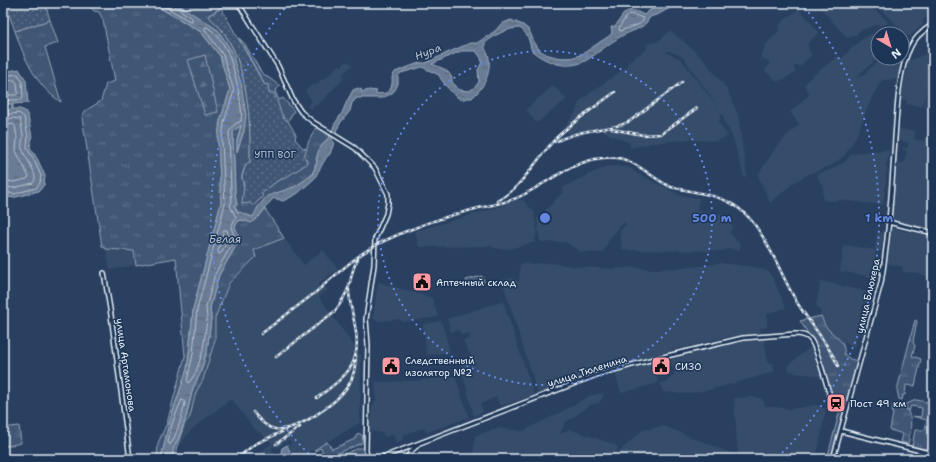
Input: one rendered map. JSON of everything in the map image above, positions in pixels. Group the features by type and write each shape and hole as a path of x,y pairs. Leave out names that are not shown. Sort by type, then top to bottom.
{"main road":[{"path":"238,3 278,66 293,100 301,112 307,118 355,148 368,160 375,168 388,194 386,214 375,239 374,265 366,319 368,345 366,452 372,459"},
{"name":"улица Блюхера","path":"832,459 881,283 885,256 897,113 902,73 912,44 933,24"},
{"path":"888,222 933,234"},
{"name":"улица Артамонова","path":"104,273 130,459"},
{"name":"улица Тюленина","path":"378,459 599,374 743,338 795,334 803,335 809,338 814,347 832,402 838,408 846,409"},
{"path":"841,431 933,454"},
{"name":"улица Тюленина","path":"407,459 410,452 423,442"},
{"path":"403,450 408,450 410,452"}],"shaded area":[{"path":"794,3 805,3 799,9 819,32 807,44 809,47 809,52 812,54 800,67 797,65 794,66 795,73 782,80 781,79 778,82 765,71 770,62 761,57 766,44 778,32 779,25 798,9"},
{"path":"816,3 868,3 887,21 887,24 870,26 861,30 857,33 857,35 847,38"},
{"path":"874,3 933,3 933,20 931,22 926,17 922,21 923,24 910,36 910,26 898,26"},
{"path":"670,31 704,60 727,89 738,115 747,176 744,177 733,138 724,120 723,114 719,117 721,120 718,122 728,136 717,141 694,140 692,138 652,143 630,148 630,143 608,134 601,129 587,132 578,138 569,137 564,128 575,113 580,101 629,65 627,63 647,49 646,44 659,41","holes":["667,51 683,57 723,114 681,59 667,53"]},
{"path":"870,36 870,65 857,76 859,78 873,66 900,66 897,79 882,80 872,97 856,137 845,155 832,165 809,174 793,183 770,203 758,175 776,147 799,124 790,112 810,94 804,85 811,77 833,60 839,56 842,59 851,48 864,38"},
{"path":"932,51 933,67 926,90 928,90 922,107 906,104 907,101 900,99 908,66 910,66 910,61"},
{"path":"347,61 352,65 342,75 345,77 317,106 315,105 311,109 307,106 312,101 305,91 313,84 315,86 323,78 325,79 339,64 341,67"},
{"path":"933,83 933,123 928,122 931,108 924,107"},
{"path":"553,86 567,99 536,123 526,109"},
{"path":"900,129 915,131 914,139 924,141 927,133 933,135 933,232 893,222 891,219 898,166 899,162 904,163 907,151 902,149 902,147 907,148 909,143 898,140"},
{"path":"890,150 886,165 887,169 883,205 840,200 823,200 823,185 818,178 818,174 832,169 846,161 851,154"},
{"path":"608,166 628,167 642,176 680,195 699,198 697,210 718,213 729,217 733,228 729,232 741,247 739,250 728,249 721,251 622,250 620,231 626,224 624,222 610,238 603,253 581,252 565,242 540,242 537,219 564,191 562,188"},
{"path":"516,200 523,200 534,212 537,230 535,242 513,248 502,249 493,248 492,246 419,247 415,231 496,208"},
{"path":"892,228 933,237 933,252 929,277 918,273 903,272 902,266 888,264"},
{"path":"877,232 884,233 882,251 876,250 873,272 871,272 870,277 840,271 844,245 875,250"},
{"path":"284,238 304,265 323,250 338,269 317,285 328,289 319,297 354,346 354,352 361,354 360,423 306,454 307,456 298,459 294,459 289,445 292,444 289,440 276,448 274,446 271,448 279,459 252,459 272,443 253,427 231,399 191,430 176,449 185,423 190,417 196,392 203,380 215,340 215,318 229,283 256,257 254,251"},
{"path":"106,249 134,251 136,265 110,270"},
{"path":"551,263 580,267 615,269 636,267 658,269 696,267 720,263 754,267 768,271 786,308 767,314 767,327 760,328 761,333 727,337 673,350 609,369 538,394 502,280 512,278 519,282 520,264"},
{"path":"821,281 872,293 869,303 864,302 861,309 865,310 854,348 837,338 827,328 820,316 821,312 816,305"},
{"path":"378,282 432,298 438,317 402,322 400,319 379,321 373,319"},
{"path":"503,301 534,395 500,406 496,397 480,404 483,412 474,416 459,360 472,358 463,341 470,338 469,333 461,335 459,330 451,332 447,319"},
{"path":"441,321 450,352 427,355 423,324"},
{"path":"753,340 764,340 768,363 773,363 774,372 709,390 685,394 663,392 660,383 667,382 675,373 670,360 725,345"},
{"path":"812,346 823,379 815,375 795,373 788,370 788,365"},
{"path":"653,361 658,383 621,393 615,373 628,368 630,371 635,369 634,367"},
{"path":"455,376 469,417 431,431 426,432 424,428 402,435 403,440 395,443 394,436 389,434 388,437 383,436 383,433 370,431 372,407 376,400 375,382 414,381"},
{"path":"604,394 599,403 592,404 565,423 559,435 569,429 616,445 618,448 613,459 473,459 475,436 498,428 523,431 589,396"},
{"path":"756,397 762,399 765,406 792,409 815,405 826,409 816,459 618,459 621,450 643,430 664,426 738,456 734,398"}],"green space":[{"path":"5,3 45,3 50,20 15,31"},
{"path":"87,3 151,3 201,32 220,56 230,90 220,121 218,139 221,203 193,309 187,369 169,423 161,459 157,459 158,443 167,423 185,356 176,258 136,265 134,251 106,249 102,246 82,117 85,111 101,101 106,84 115,81 103,20 99,12 94,11"},
{"path":"176,3 223,3 224,5 208,16 220,27 230,43 237,58 242,75 246,92 250,128 250,162 242,174 242,179 247,196 253,206 261,194 277,181 285,178 304,156 317,125 331,133 316,158 317,164 315,165 310,177 293,191 274,194 254,217 239,214 234,204 237,205 235,193 233,132 241,124 237,141 237,151 244,131 231,50"},
{"name":"УПП ВОГ","path":"221,8 264,84 268,85 269,93 274,93 283,118 288,121 296,135 295,139 303,148 307,149 304,156 308,163 285,178 277,181 261,194 263,196 253,206 250,203 242,204 244,185 242,177 246,164 250,162 250,128 246,92 242,75 237,58 230,43 221,29 208,16"},
{"path":"50,20 58,43 45,47 61,102 45,88 32,71 22,51 15,31"},
{"path":"239,38 245,44 261,72 280,86 275,91 279,100 283,98 294,111 288,121 283,118"},
{"path":"205,55 218,112 205,115 188,60"},
{"path":"265,209 284,238 254,250 256,257 229,283 215,318 215,340 203,380 196,392 190,417 185,423 176,449 177,459 172,459 174,447 186,417 193,388 200,374 207,351 211,319 210,308 219,275 240,239 235,227 238,221 259,217"},
{"path":"482,276 484,282 469,287 466,280"},
{"path":"821,316 826,327 842,342 844,354 850,359 858,361 846,406 844,407 835,403 815,344 800,321"},
{"path":"915,320 917,321 913,342 915,346 912,356 921,359 915,386 906,385 905,395 903,395 902,400 899,399 897,390"},
{"path":"916,400 933,403 933,426 928,449 912,447 915,430 925,430 927,420 912,416 921,417 922,408 911,406 909,411 904,405"},
{"path":"893,405 903,407 909,414 911,424 908,444 901,442 903,434 890,430"},
{"path":"840,410 844,412 843,418 831,459 827,459"},
{"path":"19,426 21,443 3,447 3,428"},
{"path":"358,433 363,436 362,443 324,459 319,459 324,456 321,448 315,451 314,450 327,442 332,449 355,439"},
{"path":"362,448 367,459 332,459"}],"water":[{"name":"Белая","path":"152,3 176,3 218,30 231,50 241,83 246,115 244,131 237,152 237,141 241,125 233,132 235,193 237,205 234,205 238,214 239,212 253,217 258,207 267,196 294,187 312,175 316,166 318,152 331,135 334,125 342,113 353,90 358,88 362,90 362,92 369,90 377,91 375,93 380,94 387,92 391,88 392,77 395,72 419,63 426,63 470,43 477,43 495,31 501,24 511,20 523,25 529,30 540,51 556,57 569,58 582,54 609,36 612,33 611,27 615,27 623,14 626,12 633,11 644,15 650,10 665,3 679,3 659,14 650,17 644,25 620,37 587,60 572,65 551,62 532,51 527,36 520,28 501,32 485,43 489,58 488,75 483,85 472,98 461,100 448,89 439,75 422,67 401,73 398,76 398,84 391,94 382,98 357,98 352,103 350,111 341,122 332,139 334,143 330,154 326,158 314,179 297,194 283,201 274,198 258,218 251,223 242,220 238,221 235,227 240,239 219,275 210,308 211,319 207,351 200,374 193,388 186,417 174,447 172,459 161,459 169,423 187,369 193,309 221,203 218,139 220,121 230,90 220,56 201,32","holes":["461,51 476,51 482,62 478,70 479,82 469,91 460,90 452,82 452,78 449,73 432,64"]},
{"path":"19,69 26,80 28,103 13,104 13,109 25,111 28,116 32,137 30,147 45,176 44,185 39,191 12,198 3,195 3,112 11,109 12,104 3,104 3,72"},
{"path":"287,445 290,451 288,456 290,459 281,459 282,448"}],"railway":[{"path":"555,142 579,133 626,123 682,82"},
{"path":"497,201 505,196 521,181 556,138 577,120 615,92"},
{"path":"612,129 643,135 661,134 697,108"},
{"path":"261,334 316,292 357,258 384,241 406,231 440,219 516,198 579,164 592,160 618,158 638,166 664,184 671,187 714,196 737,207 747,215 764,238 791,292 838,366"},
{"path":"276,357 335,311 346,293 353,269 358,259"},
{"path":"317,398 336,383 350,369 354,361 357,340 349,290"},
{"path":"253,412 265,425 275,429 284,429 305,421 335,401 348,386 355,368 356,356"},
{"path":"276,444 300,427"},
{"path":"236,459 255,444 286,430"}],"place":[{"name":"Аптечный склад","path":"422,282"},
{"name":"Следственный изолятор №2","path":"391,366"},
{"name":"СИЗО","path":"661,366"},
{"name":"Пост 49 км","path":"836,403"}],"water label":[{"name":"Нура","path":"428,52"}]}
